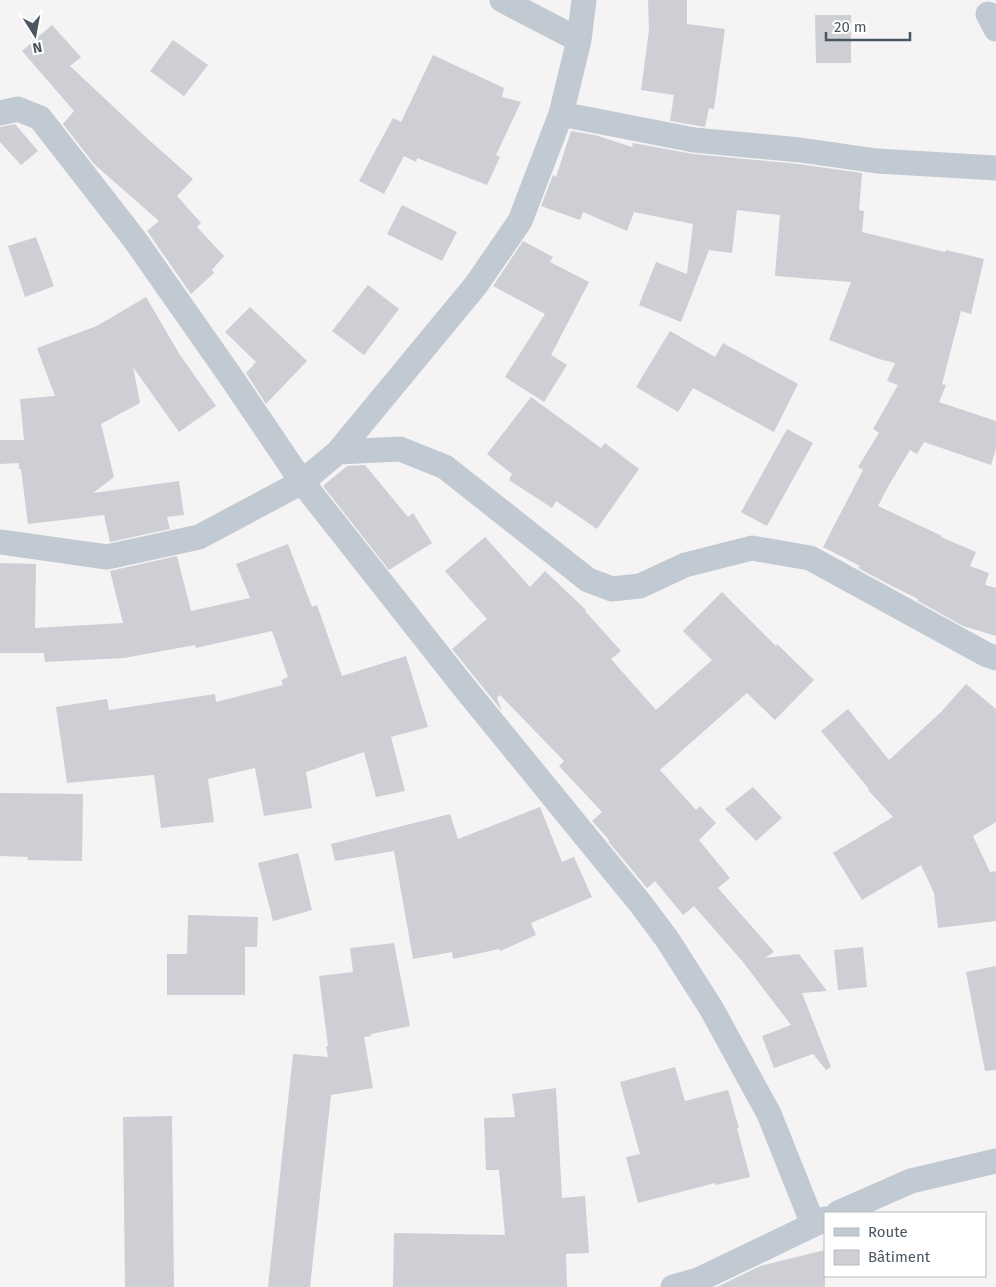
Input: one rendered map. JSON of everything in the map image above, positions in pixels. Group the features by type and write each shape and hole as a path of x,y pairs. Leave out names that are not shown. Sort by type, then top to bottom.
{"street":[{"path":"502,0 579,40"},
{"path":"0,542 107,557 199,537 302,482 338,452 476,285 520,221 561,114 579,40 584,0"},
{"path":"0,113 18,110 40,118 135,240 302,482 463,686 640,903 667,939 710,1008 769,1114 819,1222 698,1280 673,1287"},
{"path":"561,114 694,140 800,150 877,161 996,168"},
{"path":"338,452 400,449 446,467 588,580 612,589 640,586 685,565 752,548 810,558 987,655 996,658"},
{"path":"840,1212 911,1181 996,1161"}],"building":[{"path":"648,0 687,0 687,24 725,29 714,109 709,108 705,127 670,121 674,95 641,90 649,30"},
{"path":"815,15 851,15 851,63 816,63"},
{"path":"52,25 81,57 70,66 193,179 177,196 201,223 197,227 224,256 212,270 214,273 191,294 147,231 159,221 94,164 63,124 74,111 22,51"},
{"path":"173,40 208,65 184,96 150,71"},
{"path":"433,55 504,88 502,97 521,102 496,155 500,157 487,185 417,158 416,162 404,156 384,194 359,181 393,118 401,122"},
{"path":"15,124 38,151 21,165 0,142 0,127"},
{"path":"571,131 595,135 632,147 633,143 693,154 798,164 862,173 859,210 864,211 862,232 945,252 946,250 984,259 971,314 961,311 942,384 946,385 939,402 996,421 996,448 991,465 924,442 917,454 910,450 878,506 976,552 970,566 989,573 985,585 996,588 996,636 963,626 918,601 918,599 858,568 860,566 823,547 863,470 858,467 879,433 873,429 898,385 887,381 895,363 829,340 851,282 775,276 780,215 737,210 732,253 709,250 681,322 639,305 656,262 687,274 693,224 634,212 627,231 583,212 580,220 541,206 553,175 556,177"},
{"path":"402,205 457,232 442,261 387,234"},
{"path":"36,237 54,286 25,297 8,246"},
{"path":"523,241 553,257 550,262 589,282 551,355 567,365 544,402 505,377 545,314 493,286"},
{"path":"368,285 399,309 364,355 332,331"},
{"path":"146,297 180,355 216,406 179,432 133,367 140,403 101,424 114,477 93,493 179,481 184,515 167,517 170,529 110,542 104,515 28,524 19,463 0,464 0,440 24,440 20,399 55,396 37,348 97,326"},
{"path":"250,307 307,361 266,404 246,373 256,362 225,332"},
{"path":"670,331 715,357 723,343 798,384 774,432 693,388 678,412 636,387"},
{"path":"531,397 601,448 605,443 639,469 597,529 556,501 552,508 509,480 512,474 487,454"},
{"path":"787,429 813,443 767,526 741,512"},
{"path":"365,465 408,517 413,513 432,543 389,570 323,486 347,466"},
{"path":"485,537 530,587 545,571 586,610 621,651 611,659 656,710 712,660 683,631 722,592 776,646 777,644 814,680 775,720 747,693 660,770 696,810 700,806 716,823 699,840 730,878 718,888 774,952 765,958 799,954 827,991 802,993 831,1067 826,1070 813,1054 774,1068 762,1036 791,1025 743,962 694,906 683,915 655,881 647,888 592,821 602,812 559,766 564,761 500,695 497,698 502,711 452,649 487,619 445,571"},
{"path":"288,544 312,607 317,605 342,676 406,656 428,727 391,737 405,791 376,797 364,752 306,772 312,808 264,816 255,768 208,779 214,822 161,828 154,775 67,783 56,707 107,699 109,710 215,694 216,702 283,685 281,680 288,677 272,631 196,648 195,645 124,658 45,662 44,653 0,653 0,563 36,564 35,628 123,623 110,571 177,556 191,611 250,598 236,564"},
{"path":"966,684 996,709 996,822 973,836 990,872 996,871 996,921 938,928 934,893 921,865 862,900 833,853 893,817 868,790 821,731 848,709 889,760 941,712"},
{"path":"753,787 782,818 756,841 725,809"},
{"path":"0,793 83,794 82,861 27,860 28,857 0,856"},
{"path":"540,807 562,862 574,857 592,897 531,923 536,935 500,951 499,949 453,959 452,952 413,959 394,851 335,861 331,844 450,814 458,839"},
{"path":"298,853 312,910 273,921 258,863"},
{"path":"188,915 258,917 257,947 245,947 245,995 167,995 167,954 187,954"},
{"path":"394,943 410,1026 364,1037 373,1088 331,1095 310,1287 268,1287 293,1054 328,1057 319,976 353,972 350,948"},
{"path":"863,947 867,987 838,990 834,950"},
{"path":"996,966 996,1070 985,1071 966,972"},
{"path":"675,1067 685,1101 728,1090 750,1177 716,1185 715,1183 638,1203 626,1157 640,1154 620,1082"},
{"path":"556,1088 562,1198 585,1196 589,1253 566,1254 567,1287 393,1287 394,1233 505,1235 499,1170 486,1170 484,1118 515,1117 512,1094"},
{"path":"172,1116 174,1287 125,1287 123,1117"},
{"path":"824,1250 825,1287 717,1287 760,1266"}]}
